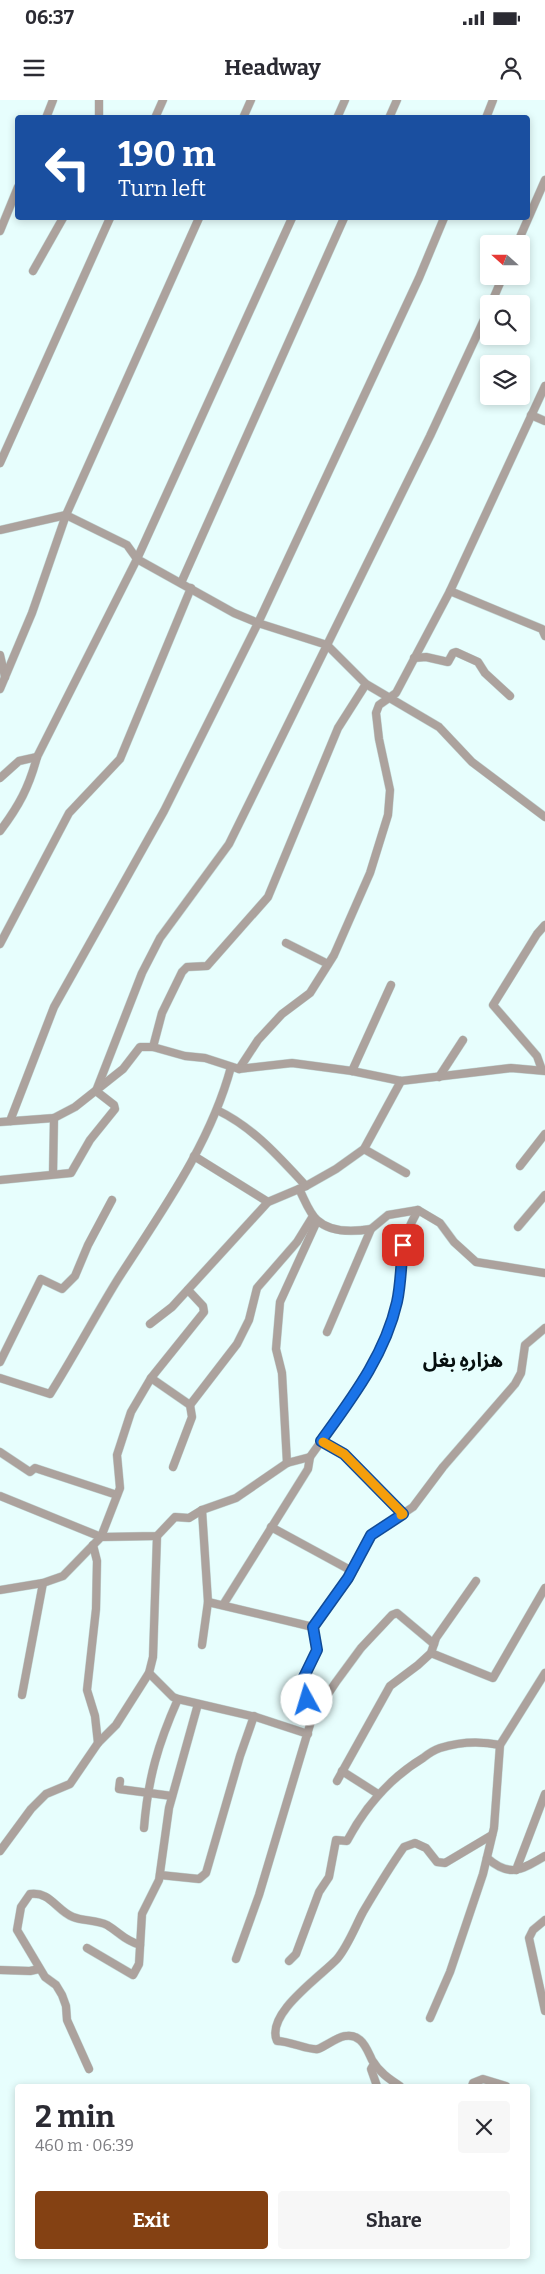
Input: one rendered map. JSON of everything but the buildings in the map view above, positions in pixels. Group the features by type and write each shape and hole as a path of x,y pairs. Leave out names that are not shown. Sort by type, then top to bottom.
{"street":[{"path":"47,115 53,100"},
{"path":"99,100 99,115"},
{"path":"156,115 163,100"},
{"path":"244,115 251,100"},
{"path":"338,115 345,100"},
{"path":"390,115 397,100"},
{"path":"487,115 493,100"},
{"path":"530,214 545,180"},
{"path":"0,231 15,194"},
{"path":"33,271 61,220"},
{"path":"0,463 109,220"},
{"path":"0,689 32,612 66,515 198,220"},
{"path":"0,830 15,811 29,785 37,757 137,559 291,220"},
{"path":"181,583 343,220"},
{"path":"10,1121 54,1007 164,811 258,623 419,278 443,220"},
{"path":"521,235 528,220"},
{"path":"96,1092 146,966 160,938 229,844 430,436 480,328"},
{"path":"239,1070 258,1040 282,1014 310,993 334,955 370,873 388,815 390,790 379,739 376,713 380,706 396,693 450,590 545,386"},
{"path":"532,415 545,421"},
{"path":"0,530 66,515 127,546 137,559 234,613 258,623 326,645 366,684 439,727 472,762 545,817"},
{"path":"0,944 69,813 120,759 191,588"},
{"path":"450,590 544,629"},
{"path":"414,658 426,657 448,662 453,653 456,652 478,662 485,673 510,696"},
{"path":"0,655 5,677"},
{"path":"152,1047 162,1013 182,972 187,967 207,966 268,897 338,728 366,684"},
{"path":"1,774 19,761 37,757"},
{"path":"544,1071 537,1056 493,1005 537,934 545,926"},
{"path":"286,943 328,964"},
{"path":"352,1071 391,985"},
{"path":"439,1077 463,1040"},
{"path":"0,1122 54,1118 75,1107 123,1069 140,1047 152,1047 185,1056 205,1058 239,1070 292,1063 352,1071 401,1081 511,1068 544,1071"},
{"path":"0,1378 50,1394 117,1280 155,1224 194,1156 217,1110 231,1067"},
{"path":"150,1324 172,1307 268,1202 302,1188 336,1169 364,1149 401,1081"},
{"path":"0,1180 71,1173 90,1140 115,1109 114,1104 96,1092"},
{"path":"217,1110 232,1117 261,1140 302,1188 315,1218 334,1228 351,1232 371,1229"},
{"path":"53,1174 54,1118"},
{"path":"520,1166 545,1134"},
{"path":"364,1149 406,1173"},
{"path":"194,1156 268,1202"},
{"path":"518,1227 545,1195"},
{"path":"0,1362 42,1279 62,1289 75,1276 112,1200"},
{"path":"223,1605 308,1469 310,1457 361,1384 384,1343 397,1302 403,1245 408,1229 418,1210"},
{"path":"327,1332 371,1229 388,1215 418,1210 440,1223 454,1242 476,1262 545,1274"},
{"path":"190,1405 237,1344 249,1320 258,1288 315,1218"},
{"path":"287,1463 282,1373 276,1349 280,1302 315,1218"},
{"path":"0,1590 43,1583 62,1576 101,1537 120,1488 117,1456 131,1412 151,1378 204,1312 203,1306 188,1290"},
{"path":"312,1718 301,1683 317,1650 313,1627 352,1571 371,1535 413,1507 443,1467 515,1384 521,1373 525,1344 545,1328"},
{"path":"151,1378 190,1405 192,1417 173,1467"},
{"path":"321,1441 344,1454 403,1514"},
{"path":"0,1452 30,1472 35,1468 117,1495"},
{"path":"0,1851 31,1810 46,1794 70,1784 98,1743 116,1725 149,1673 153,1657 157,1536 174,1518 189,1518 202,1510 236,1498 287,1463 310,1457"},
{"path":"0,1496 101,1537 157,1536"},
{"path":"202,1510 208,1602 202,1645"},
{"path":"271,1527 352,1571"},
{"path":"94,1545 97,1562 96,1609 87,1690 95,1716 98,1743"},
{"path":"337,1781 390,1686 431,1653 434,1644 476,1581"},
{"path":"22,1695 43,1583"},
{"path":"431,1653 493,1678 545,1588"},
{"path":"208,1602 313,1627"},
{"path":"236,1959 259,1895 312,1718 361,1648 392,1615 397,1613 434,1644"},
{"path":"149,1673 173,1697 178,1699 254,1716 308,1734"},
{"path":"430,2018 450,1972 487,1858 492,1836 500,1745 545,1673"},
{"path":"144,1828 147,1793 155,1758 178,1699"},
{"path":"88,1948 133,1975 139,1964 142,1914 160,1876 172,1796 198,1704"},
{"path":"160,1876 199,1879 206,1873 240,1756 254,1716"},
{"path":"289,1961 296,1954 319,1892 329,1878 336,1840 347,1841 359,1818 378,1794 413,1764 439,1748 481,1741 500,1745"},
{"path":"342,1771 378,1794"},
{"path":"120,1781 119,1789 172,1796"},
{"path":"516,1870 545,1794"},
{"path":"397,2084 374,2064 361,2041 354,2037 346,2036 317,2049 309,2049 295,2043 277,2041 274,2034 276,2022 296,1998 338,1957 368,1903 404,1847 414,1843 426,1848 437,1862 445,1863 492,1836"},
{"path":"487,1858 498,1868 510,1871 526,1868 545,1856"},
{"path":"89,2069 67,2020 66,2006 62,1995 56,1985 45,1977 17,1930 21,1907 30,1894 36,1893 46,1897 72,1917 106,1924 124,1940 140,1944"},
{"path":"545,1920 533,1930 529,1938 545,2011"},
{"path":"0,1970 30,1971 40,1969"},
{"path":"374,2064 371,2069 376,2084"},
{"path":"473,2084 483,2079 499,2084"}],"slow traffic":[{"path":"323,1442 344,1454 403,1514 401,1515"}],"district":[{"name":"هزارهِ بغل","path":"463,1360"}],"route":[{"path":"307,1700 301,1683 317,1650 313,1627 348,1578 371,1535 403,1514 344,1454 321,1441 361,1384 384,1343 397,1302 403,1245"}]}
